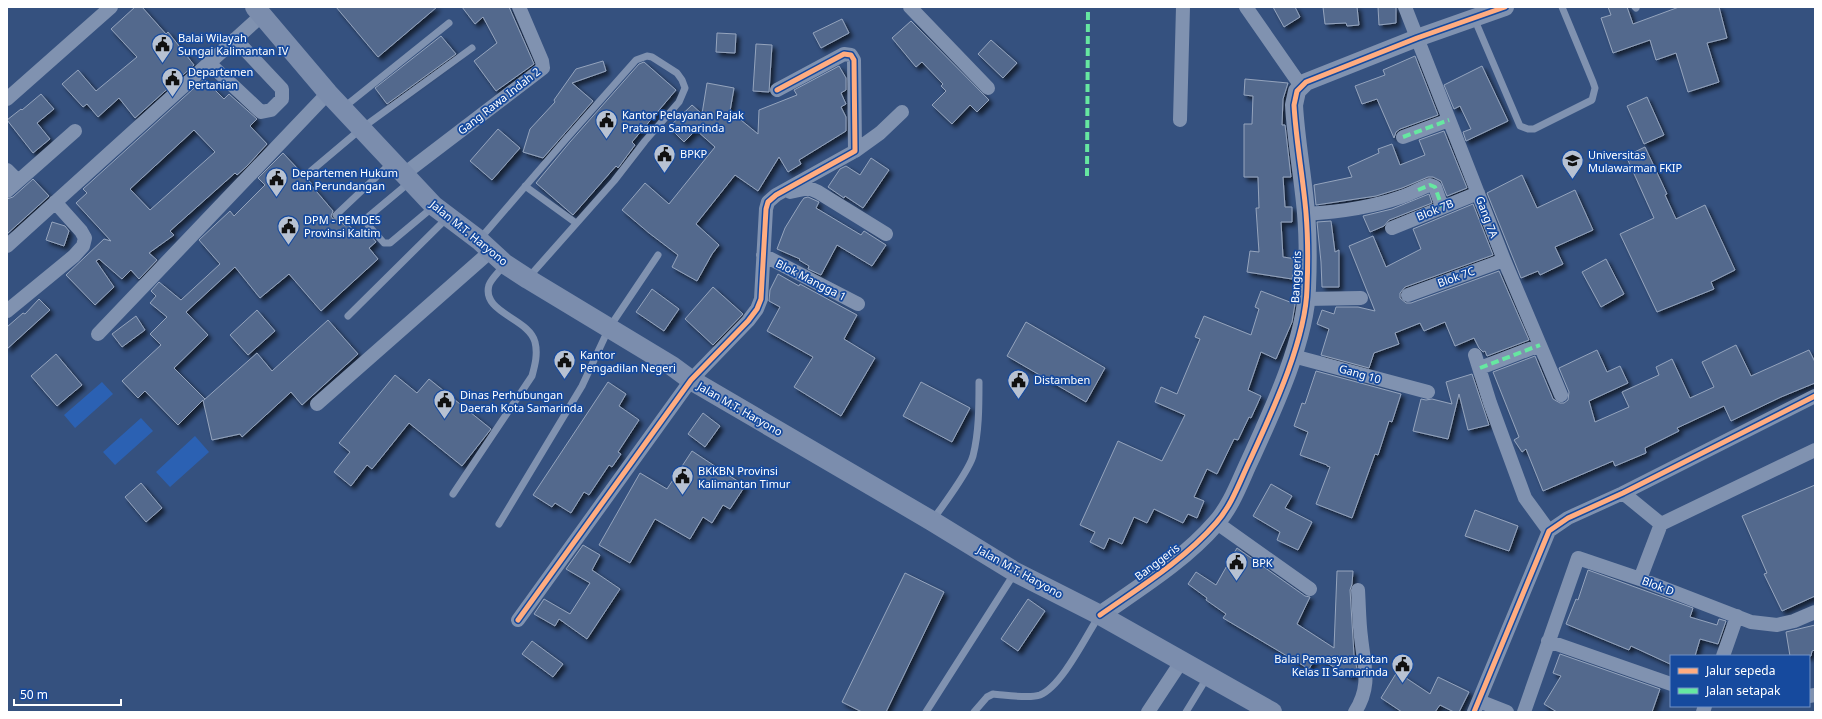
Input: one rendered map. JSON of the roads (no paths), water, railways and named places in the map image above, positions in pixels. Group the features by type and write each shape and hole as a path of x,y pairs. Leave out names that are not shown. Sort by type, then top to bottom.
{"main road":[{"name":"Jalan M.T. Haryono","path":"258,14 328,93 441,211 528,279 672,366 691,380 932,521 1015,572 1100,614 1272,712"}],"street":[{"path":"7,99 111,7"},
{"name":"Gang Rawa Indah 2","path":"402,172 543,68 542,61 519,7"},
{"path":"910,7 988,88"},
{"path":"1180,120 1183,7"},
{"path":"1246,7 1301,86 1306,82 1417,38 1505,7"},
{"name":"Gang 7A","path":"1405,7 1504,260 1561,395"},
{"path":"7,246 209,63 237,37 258,14"},
{"path":"209,63 260,112 271,110 282,99 282,89 237,37"},
{"path":"777,90 844,54 851,55 854,60 855,151"},
{"name":"Banggeris","path":"1100,614 1165,569 1201,540 1217,523 1235,492 1266,425 1293,356 1306,299 1306,214 1294,104 1297,91 1301,86"},
{"path":"98,334 328,93"},
{"path":"518,620 691,380 748,321 757,309 761,299 766,210 768,202 776,195 855,151 880,133 902,112"},
{"path":"1403,137 1449,120"},
{"path":"7,191 75,131"},
{"path":"7,170 18,181"},
{"path":"1306,214 1333,213 1369,207 1402,197 1430,185 1435,187 1442,208"},
{"path":"776,195 809,188 886,234"},
{"name":"Blok 7B","path":"1392,228 1478,193"},
{"path":"7,311 74,256 83,246 85,238 82,232 55,202"},
{"path":"317,404 492,251"},
{"name":"Blok Mangga 1","path":"763,256 858,304"},
{"name":"Blok 7C","path":"1408,295 1504,260"},
{"path":"1306,299 1360,298"},
{"path":"1480,368 1540,345"},
{"path":"1475,355 1490,403 1525,498 1549,531"},
{"name":"Gang 10","path":"1293,356 1428,392"},
{"path":"1507,712 1476,706 1549,531 1568,518 1623,493 1815,396"},
{"path":"1640,579 1661,524 1815,450"},
{"path":"1623,493 1661,524"},
{"path":"1217,523 1310,589"},
{"name":"Blok D","path":"1548,641 1578,558 1640,579 1751,622 1777,625 1794,621 1815,612"},
{"path":"1358,590 1361,637 1367,684 1358,711"},
{"path":"1723,655 1737,616"},
{"path":"1524,712 1548,641 1670,684"},
{"path":"1148,712 1182,662"}],"lane":[{"path":"1474,18 1520,126 1528,129 1534,129 1592,100 1595,94 1593,82 1562,7"},
{"path":"342,108 449,23"},
{"path":"311,171 362,128 472,48"},
{"path":"453,494 532,376 536,358 535,342 528,329 496,308 490,301 488,293 492,251 525,186 636,60 648,56 652,57 676,73 682,80 685,88 682,99 645,141 614,181 528,279"},
{"path":"402,172 368,217 368,225 384,243 390,243 441,211"},
{"path":"336,215 402,172"},
{"path":"525,186 576,223"},
{"path":"348,316 441,211"},
{"path":"499,524 582,386 609,328 658,255"},
{"path":"932,521 957,484 972,457 978,422 979,382"},
{"path":"926,712 1015,572"},
{"path":"974,712 987,697 993,694 1039,695 1050,689 1063,674 1100,614"},
{"path":"1186,712 1208,676"}],"place":[{"name":"Balai Wilayah Sungai Kalimantan IV","path":"162,64"},
{"name":"Departemen Pertanian","path":"173,98"},
{"name":"Kantor Pelayanan Pajak Pratama Samarinda","path":"607,140"},
{"name":"BPKP","path":"665,174"},
{"name":"Universitas Mulawarman FKIP","path":"1572,180"},
{"name":"Departemen Hukum dan Perundangan","path":"277,198"},
{"name":"DPM - PEMDES Provinsi Kaltim","path":"289,246"},
{"name":"Kantor Pengadilan Negeri","path":"564,380"},
{"name":"Distamben","path":"1018,400"},
{"name":"Dinas Perhubungan Daerah Kota Samarinda","path":"445,420"},
{"name":"BKKBN Provinsi Kalimantan Timur","path":"682,496"},
{"name":"BPK","path":"1237,582"},
{"name":"Balai Pemasyarakatan Kelas II Samarinda","path":"1403,684"}]}
